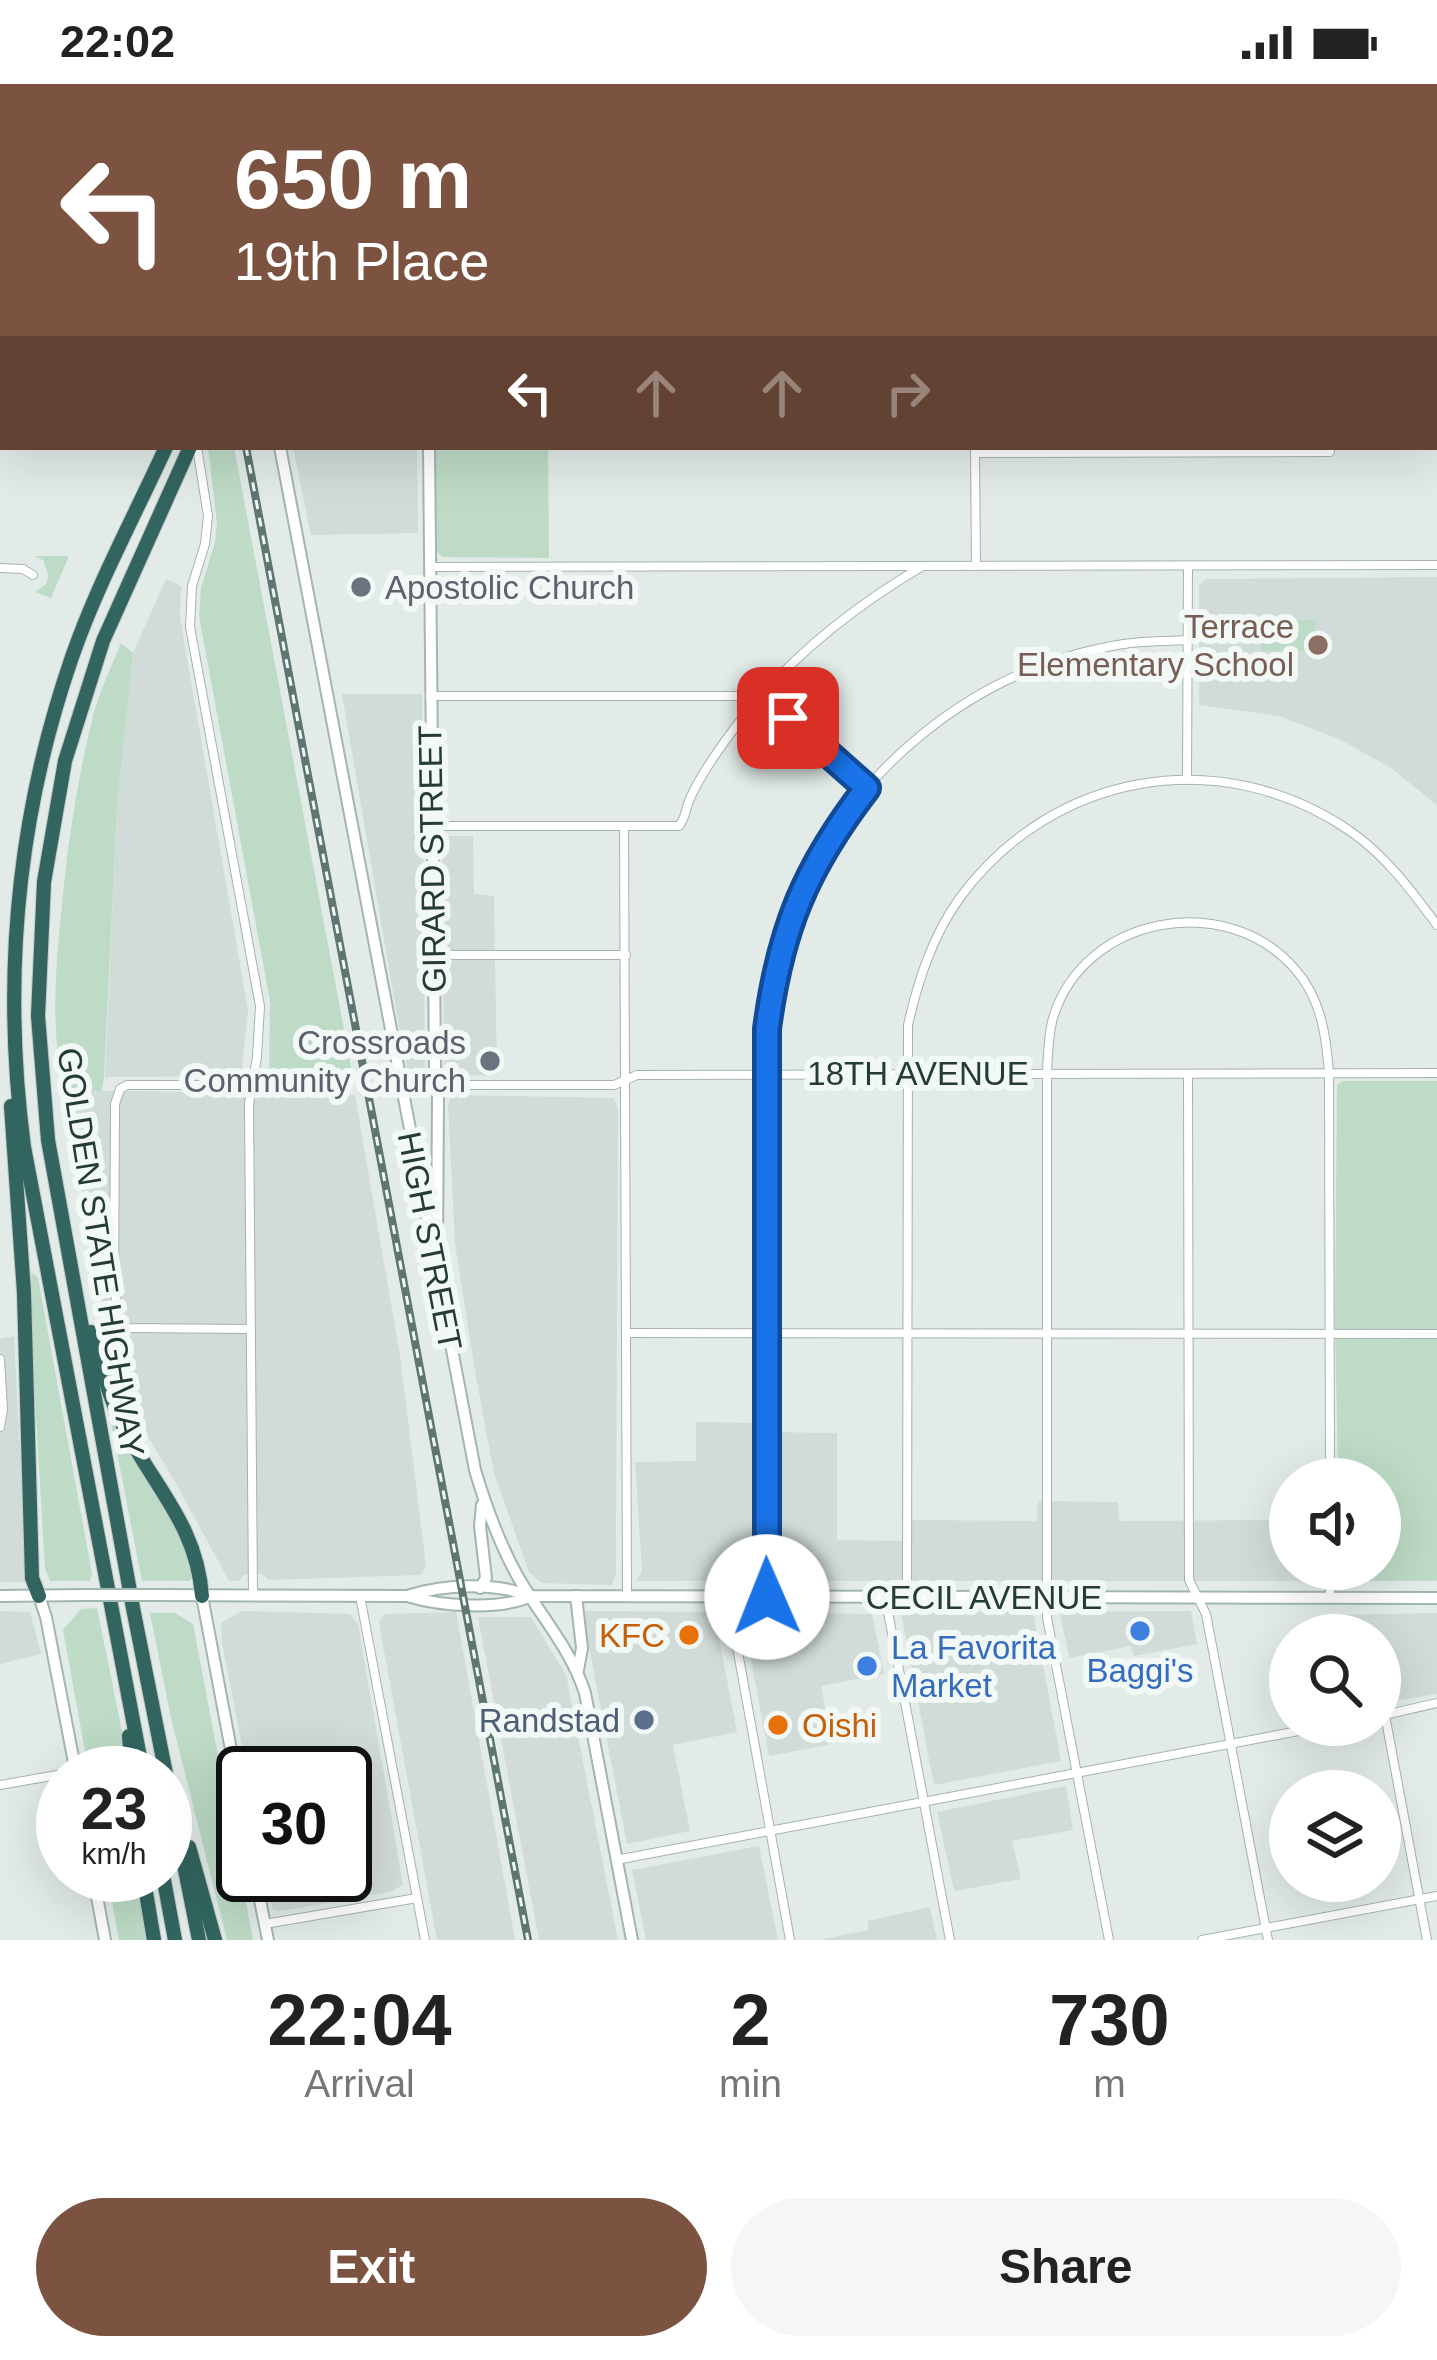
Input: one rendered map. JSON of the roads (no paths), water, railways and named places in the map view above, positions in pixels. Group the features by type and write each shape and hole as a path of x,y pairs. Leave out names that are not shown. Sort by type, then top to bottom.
{"highway":[{"name":"GOLDEN STATE HIGHWAY","path":"138,1746 24,1148 14,1035 17,900 37,776 80,634 165,450"},
{"name":"GOLDEN STATE HIGHWAY","path":"161,1746 48,1140 39,1060 39,944 64,761 122,596 191,450"},
{"path":"14,1035 11,1124 24,1293 32,1578 39,1596"},
{"path":"69,1255 109,1395 130,1439 183,1522 202,1596"},
{"path":"127,1689 130,1746"},
{"path":"192,1856 215,1940"},
{"path":"148,1902 154,1940"},
{"path":"168,1902 175,1940"},
{"name":"GOLDEN STATE HIGHWAY","path":"192,1902 199,1940"}],"main road":[{"name":"HIGH STREET","path":"281,450 475,1470 502,1547 578,1670 586,1693 632,1940"},
{"name":"GIRARD STREET","path":"429,450 436,1270"},
{"name":"18TH AVENUE","path":"400,1085 436,1085"},
{"path":"480,1588 486,1577 480,1526 483,1496"},
{"name":"CECIL AVENUE","path":"407,1596 432,1588 508,1588 531,1596 1437,1598"},
{"name":"CECIL AVENUE","path":"0,1596 407,1596 434,1604 515,1604 531,1596"},
{"path":"39,1596 66,1746"},
{"path":"202,1596 230,1746"},
{"path":"576,1596 582,1648 578,1670"},
{"path":"98,1902 105,1940"},
{"path":"261,1902 268,1940"}],"street":[{"path":"194,450 208,516 192,586 190,627 258,992 260,1032 250,1085 253,1596"},
{"path":"976,566 975,450 1330,452"},
{"path":"429,567 1437,565"},
{"path":"1187,780 1188,566"},
{"path":"432,826 679,826 688,802 729,736 762,696 853,611 922,567"},
{"path":"0,568 33,575"},
{"path":"767,1597 767,1029 783,942 799,897 818,857 867,788 896,756 959,706 1069,656 1110,646 1189,640"},
{"path":"430,696 762,696 867,788"},
{"path":"907,1597 908,1025 934,942 956,902 984,867 1049,816 1108,790 1187,780 1249,786 1326,816 1384,860 1437,925"},
{"path":"624,826 627,1596"},
{"path":"1109,1940 1047,1618 1047,1073 1054,1015 1068,988 1084,966 1132,932 1190,920 1248,934 1295,968 1322,1018 1328,1073 1330,1458"},
{"path":"433,956 626,955"},
{"name":"18TH AVENUE","path":"436,1085 614,1084 637,1075 766,1073 1437,1073"},
{"path":"1188,1073 1189,1580 1206,1614 1268,1940"},
{"path":"250,1085 127,1085 120,1089 115,1104 114,1289 125,1328 251,1329"},
{"path":"626,1333 1437,1334"},
{"path":"0,1359 0,1427"},
{"path":"1330,1590 1330,1598"},
{"path":"360,1596 425,1940"},
{"path":"728,1597 790,1940"},
{"path":"887,1597 950,1940"},
{"path":"1401,1711 1437,1702"},
{"path":"616,1860 1269,1737"},
{"path":"1389,1746 1427,1940"},
{"path":"0,1784 36,1778"},
{"path":"1202,1940 1437,1896"},
{"path":"265,1924 417,1898"}],"railway":[{"path":"247,450 528,1940"}],"place":[{"name":"Apostolic Church","path":"361,587"},
{"name":"Terrace Elementary School","path":"1318,645"},
{"name":"Crossroads Community Church","path":"490,1061"},
{"name":"Baggi's","path":"1140,1631"},
{"name":"KFC","path":"689,1635"},
{"name":"La Favorita Market","path":"867,1666"},
{"name":"Randstad","path":"644,1720"},
{"name":"Oishi","path":"778,1725"}]}
